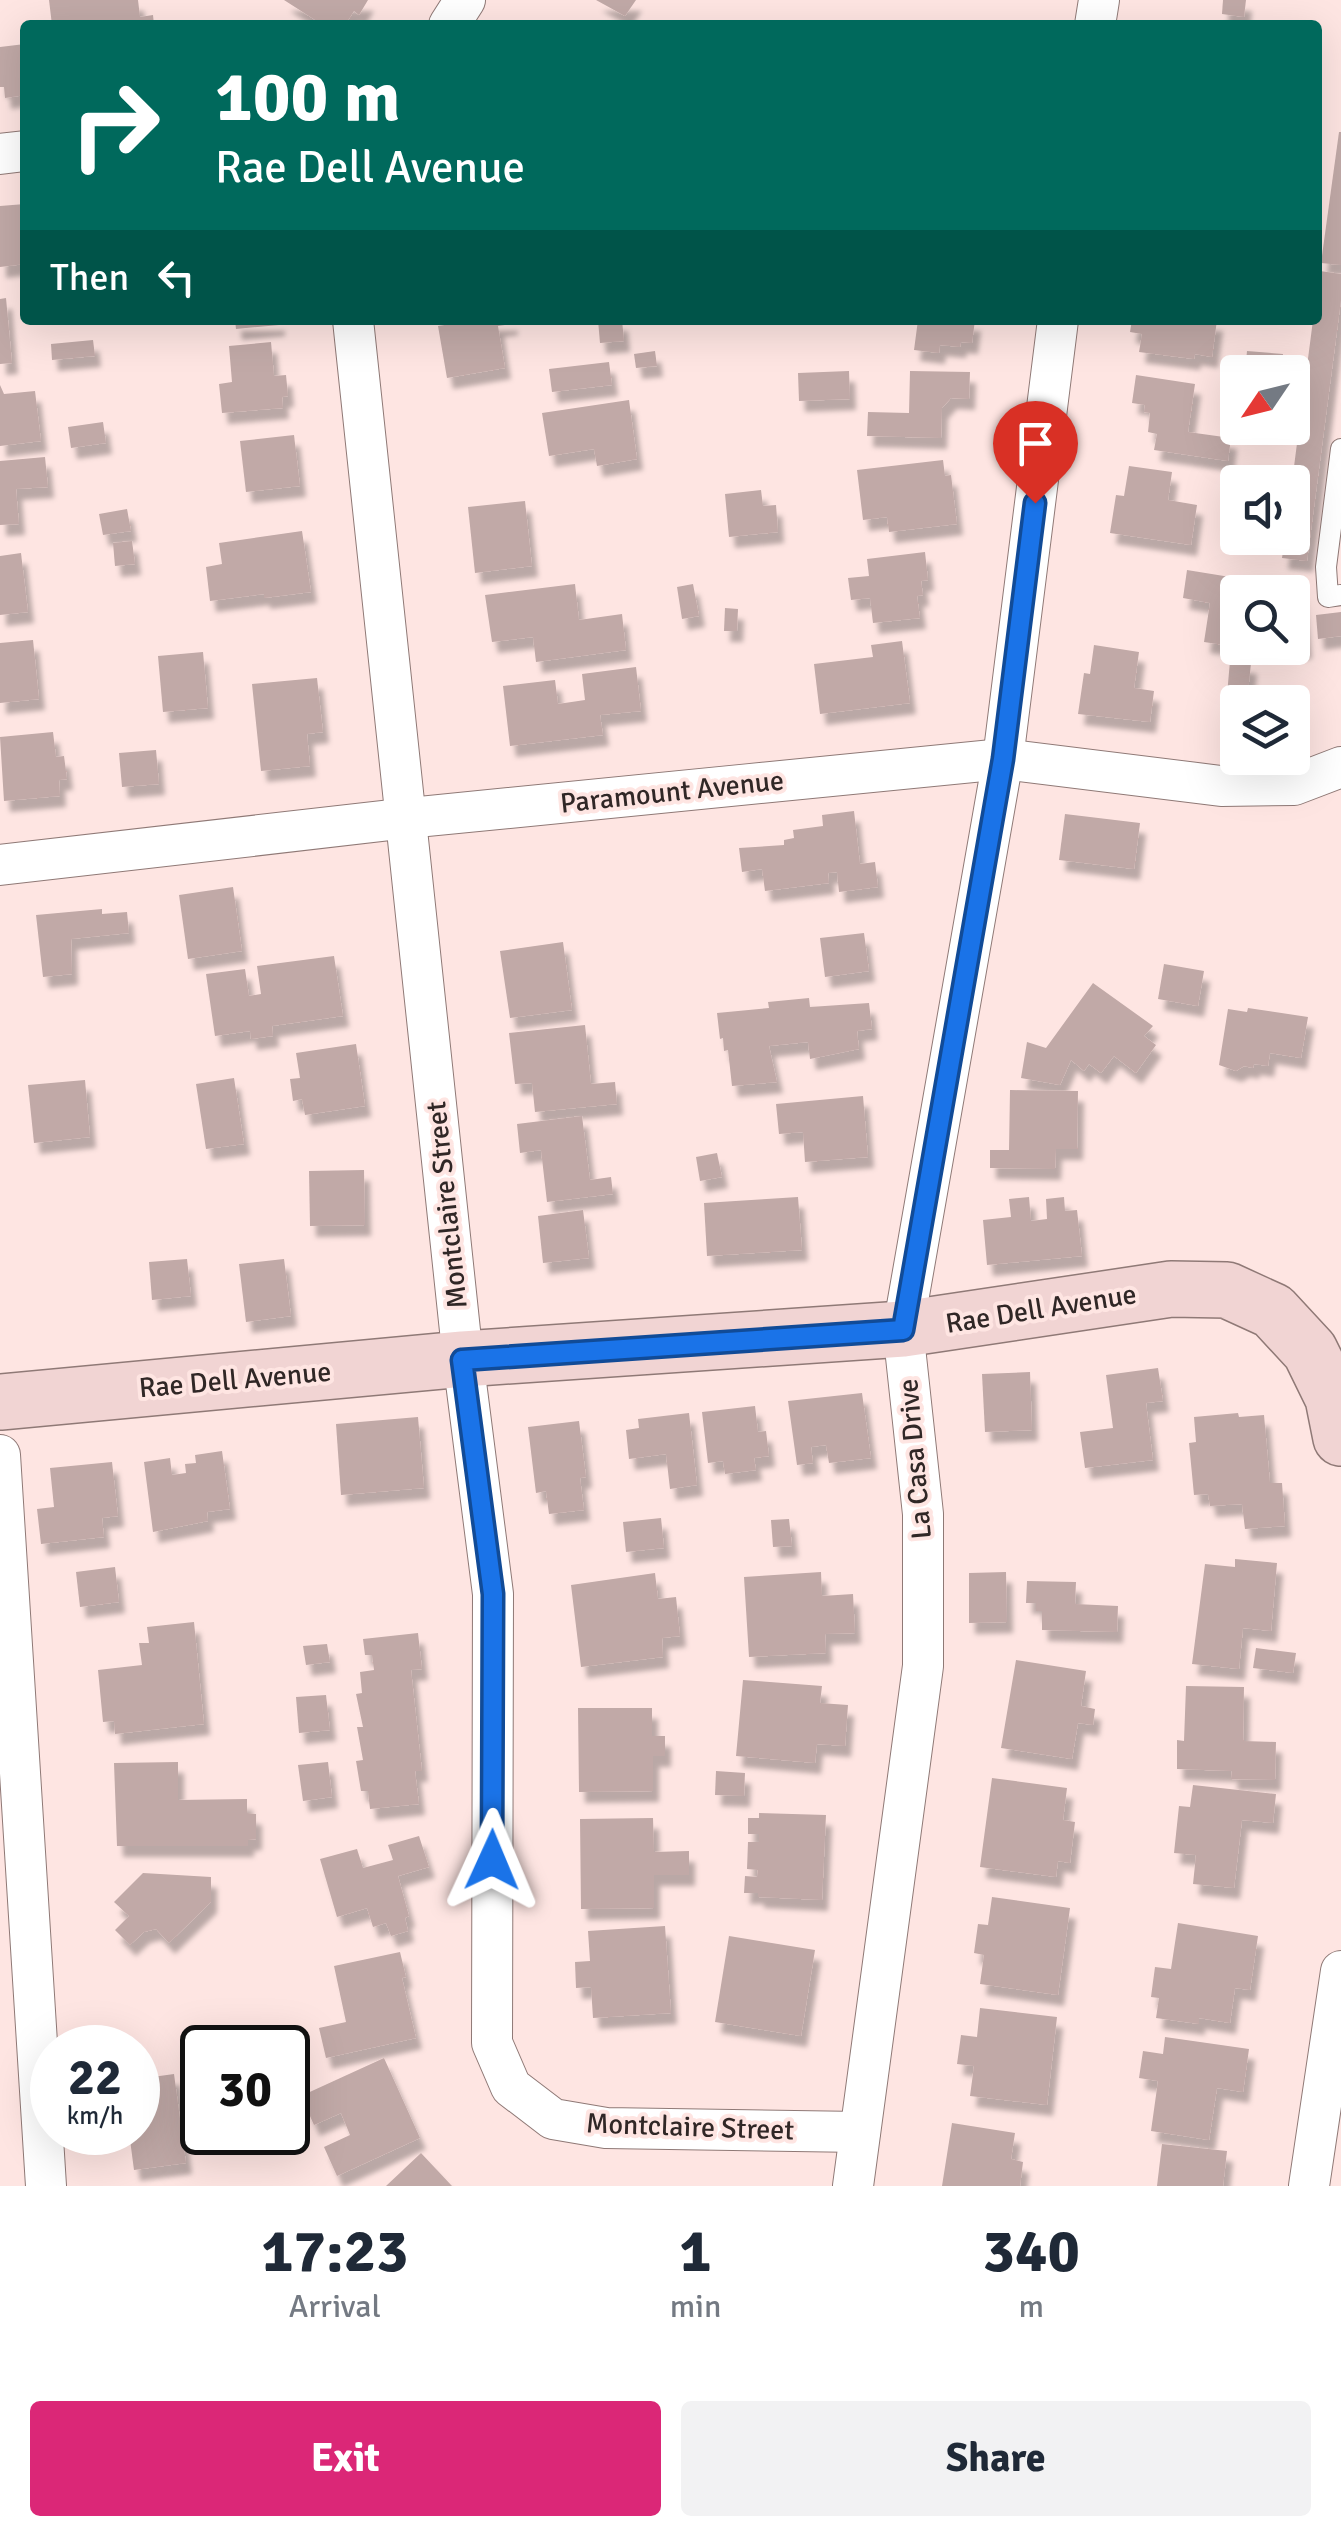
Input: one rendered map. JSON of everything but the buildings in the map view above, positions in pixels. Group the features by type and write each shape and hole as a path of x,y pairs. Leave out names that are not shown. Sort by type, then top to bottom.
{"street":[{"name":"Montclaire Street","path":"354,325 462,1360 493,1594 492,2043 511,2087 553,2119 606,2128 860,2132"},
{"name":"La Casa Drive","path":"853,2186 923,1666 923,1514 903,1330 1003,759 1057,325"},
{"name":"Paramount Avenue","path":"0,865 408,818 1003,759 1222,786 1294,785 1341,767"},
{"name":"Rae Dell Avenue","path":"0,1402 462,1360 903,1330 1170,1289 1227,1290 1273,1312 1310,1351 1334,1398 1341,1438"},
{"path":"0,1455 46,2186"},
{"path":"1309,2186 1341,1971"}],"lane":[{"path":"1341,449 1326,567 1328,597 1341,595"}],"route":[{"path":"492,1860 493,1594 462,1360 903,1330 1003,759 1035,503"}]}
